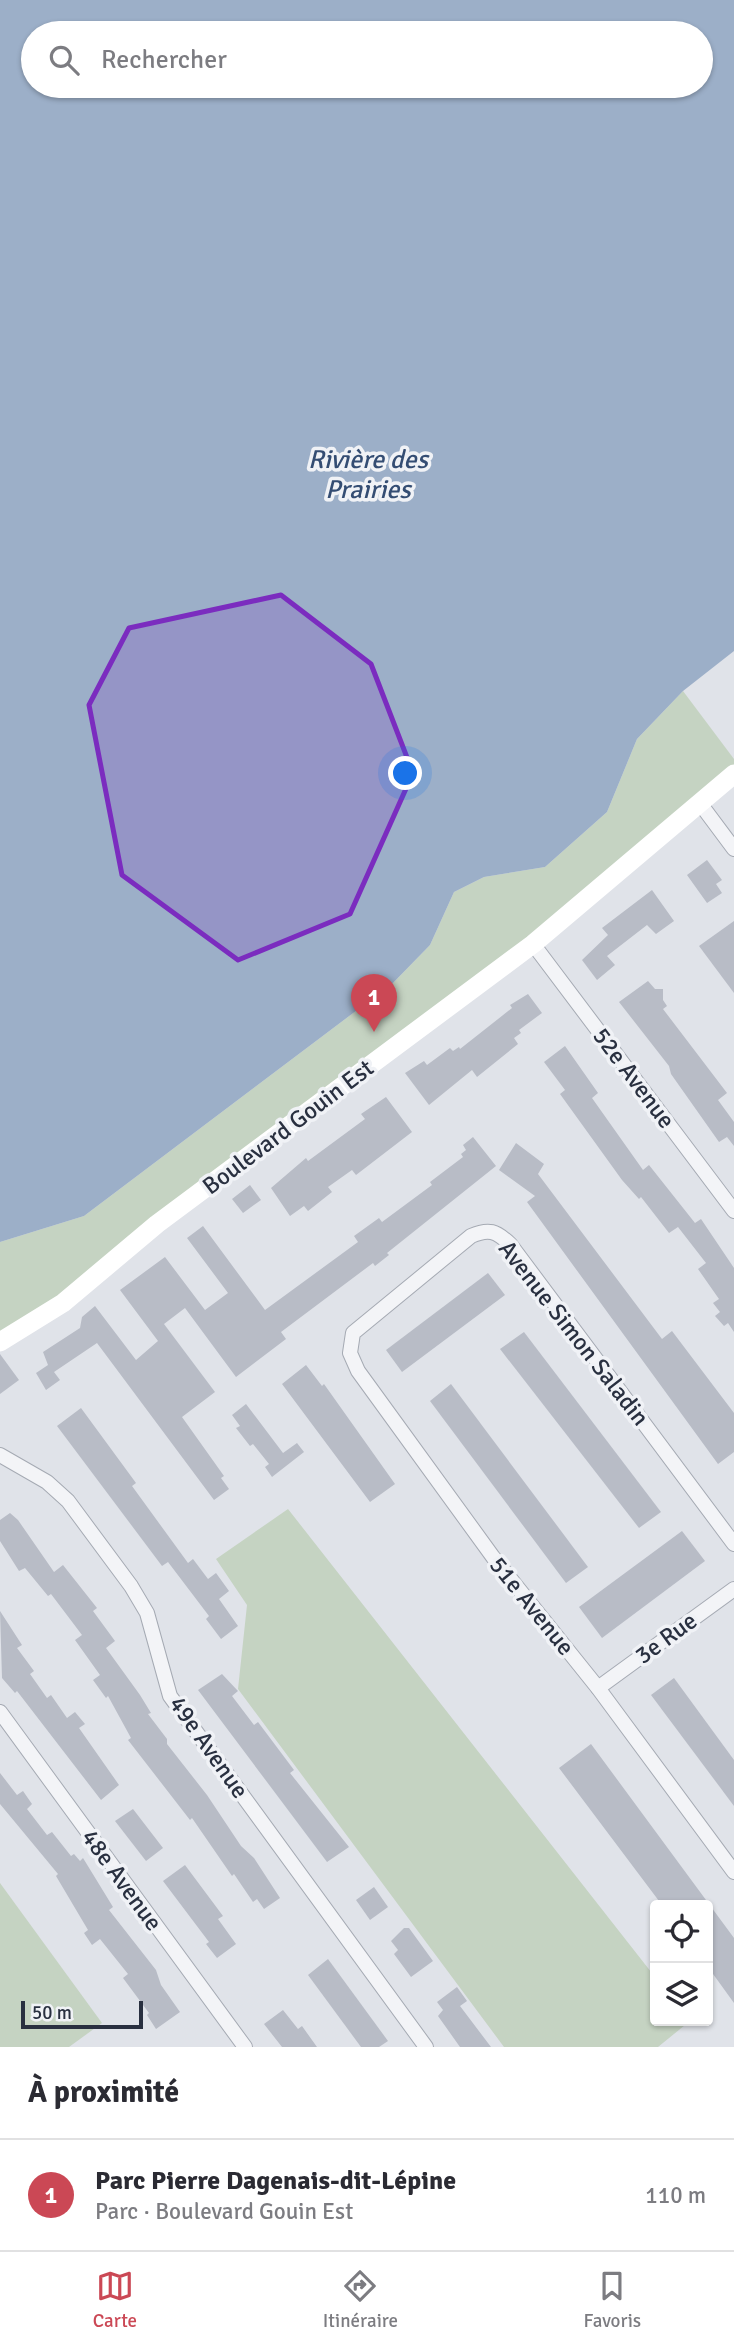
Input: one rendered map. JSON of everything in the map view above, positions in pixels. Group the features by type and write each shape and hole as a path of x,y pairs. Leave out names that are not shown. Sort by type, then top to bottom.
{"street":[{"name":"Boulevard Gouin Est","path":"0,1342 63,1303 157,1224 533,944 734,774"},
{"path":"699,802 734,849"},
{"name":"52e Avenue","path":"533,944 734,1211"},
{"name":"Avenue Simon Saladin","path":"353,1333 471,1236 484,1230 499,1234 510,1244 734,1544"},
{"name":"51e Avenue","path":"353,1333 349,1353 358,1371 493,1557 598,1688 734,1872"},
{"name":"49e Avenue","path":"0,1455 47,1482 68,1501 131,1586 147,1614 170,1696 426,2047"},
{"name":"3e Rue","path":"598,1688 734,1589"},
{"name":"48e Avenue","path":"0,1712 245,2047"}],"highlighted area":[{"path":"281,595 371,664 413,773 350,914 238,960 122,875 89,705 129,628"}],"green space":[{"path":"683,691 734,759 734,774 533,944 0,1342 0,1242 84,1216 393,983 430,945 454,892 484,877 545,867 607,812 637,739"},
{"path":"288,1509 650,1971 650,2026 684,2026 658,2047 504,2047 238,1689 247,1605 216,1559"},
{"path":"0,1883 102,2023 69,2047 0,2047"}],"water":[{"name":"Rivière des Prairies","path":"0,0 734,0 734,651 683,691 637,739 607,812 545,867 484,877 454,892 430,945 393,983 84,1216 0,1242"}],"building":[{"path":"707,860 722,880 716,884 722,893 707,903 687,875"},
{"path":"652,890 674,921 656,934 647,925 607,956 615,965 597,980 582,960 608,935 602,928"},
{"path":"734,921 734,993 699,946"},
{"path":"648,981 655,989 663,989 663,1000 667,1006 663,1009 727,1093 718,1100 734,1122 734,1146 727,1137 719,1142 671,1074 669,1066 619,1002"},
{"path":"528,994 542,1013 519,1030 521,1033 514,1038 518,1044 477,1077 472,1070 429,1105 405,1073 424,1061 427,1065 450,1048 453,1051 459,1047 460,1049 512,1008 510,1005"},
{"path":"565,1046 598,1093 592,1098 643,1170 649,1165 695,1223 701,1219 734,1268 734,1332 728,1323 724,1326 715,1316 720,1312 713,1303 719,1299 698,1269 706,1263 678,1227 669,1233 641,1197 639,1199 622,1180 560,1094 565,1090 544,1062"},
{"path":"386,1097 412,1132 356,1175 352,1170 328,1187 332,1192 308,1211 304,1206 290,1216 271,1188 306,1158 308,1161 365,1119 361,1114"},
{"path":"473,1137 496,1166 387,1253 389,1255 375,1266 373,1263 281,1332 286,1339 236,1377 185,1308 164,1324 215,1392 182,1417 224,1476 221,1478 229,1489 214,1500 97,1343 54,1372 60,1380 46,1390 36,1373 48,1365 43,1352 80,1328 82,1317 95,1306 136,1360 158,1341 120,1290 165,1257 205,1310 228,1293 187,1238 203,1226 265,1310 358,1242 354,1236 379,1218 382,1222 432,1185 430,1182 463,1157 461,1154 466,1150 463,1145"},
{"path":"516,1143 544,1164 538,1174 662,1339 672,1331 734,1413 734,1452 718,1464 527,1202 535,1196 499,1170"},
{"path":"250,1185 261,1200 243,1213 232,1199"},
{"path":"488,1273 505,1295 402,1372 386,1350"},
{"path":"524,1332 661,1512 639,1528 500,1349"},
{"path":"0,1354 19,1380 0,1394"},
{"path":"306,1365 322,1386 324,1384 395,1484 370,1502 282,1384"},
{"path":"451,1384 588,1567 566,1583 430,1401"},
{"path":"246,1404 283,1453 297,1443 304,1452 272,1477 265,1467 269,1464 236,1428 240,1426 232,1415"},
{"path":"81,1408 136,1483 132,1486 188,1563 193,1559 208,1579 216,1573 229,1591 219,1599 238,1626 221,1639 206,1619 209,1616 168,1562 162,1566 57,1426"},
{"path":"10,1513 18,1520 54,1572 63,1565 97,1608 93,1611 115,1641 106,1648 140,1695 151,1713 148,1714 167,1739 167,1744 207,1795 241,1846 254,1858 280,1898 264,1909 257,1899 253,1902 234,1874 232,1876 192,1818 190,1820 128,1740 131,1738 108,1696 106,1698 93,1680 100,1675 75,1640 82,1635 51,1594 48,1596 25,1568 19,1571 0,1541 0,1520"},
{"path":"682,1531 705,1561 602,1638 579,1607"},
{"path":"0,1611 22,1645 17,1648 34,1671 30,1674 47,1698 51,1695 67,1718 75,1712 85,1724 79,1728 119,1785 101,1800 17,1691 15,1693 2,1678"},
{"path":"222,1674 238,1691 232,1696 254,1725 258,1722 294,1770 290,1773 349,1847 327,1862 198,1690"},
{"path":"674,1678 734,1760 734,1806 651,1695"},
{"path":"591,1744 706,1900 658,1900 559,1768"},
{"path":"0,1773 17,1795 23,1791 32,1804 27,1809 47,1835 52,1832 71,1856 74,1854 80,1861 83,1858 113,1907 109,1910 156,1970 161,1985 180,2012 156,2029 147,2015 149,2013 123,1978 128,1974 100,1939 92,1945 84,1933 88,1930 56,1876 58,1874 0,1804"},
{"path":"133,1809 163,1848 146,1861 115,1821"},
{"path":"185,1865 223,1916 218,1919 236,1944 217,1958 206,1944 209,1942 163,1881"},
{"path":"374,1887 388,1907 370,1920 356,1900"},
{"path":"713,1910 734,1938 734,2003 713,1974"},
{"path":"404,1928 409,1928 433,1961 411,1977 394,1954 398,1950 391,1941"},
{"path":"328,1959 388,2041 379,2047 361,2047 308,1975"},
{"path":"457,1987 467,2001 460,2006 491,2047 460,2047 438,2016 443,2010 437,2002"},
{"path":"283,2010 298,2029 302,2026 317,2047 282,2047 264,2024"}],"place":[{"name":"Parc Pierre Dagenais-dit-Lépine","path":"374,1032"}]}
